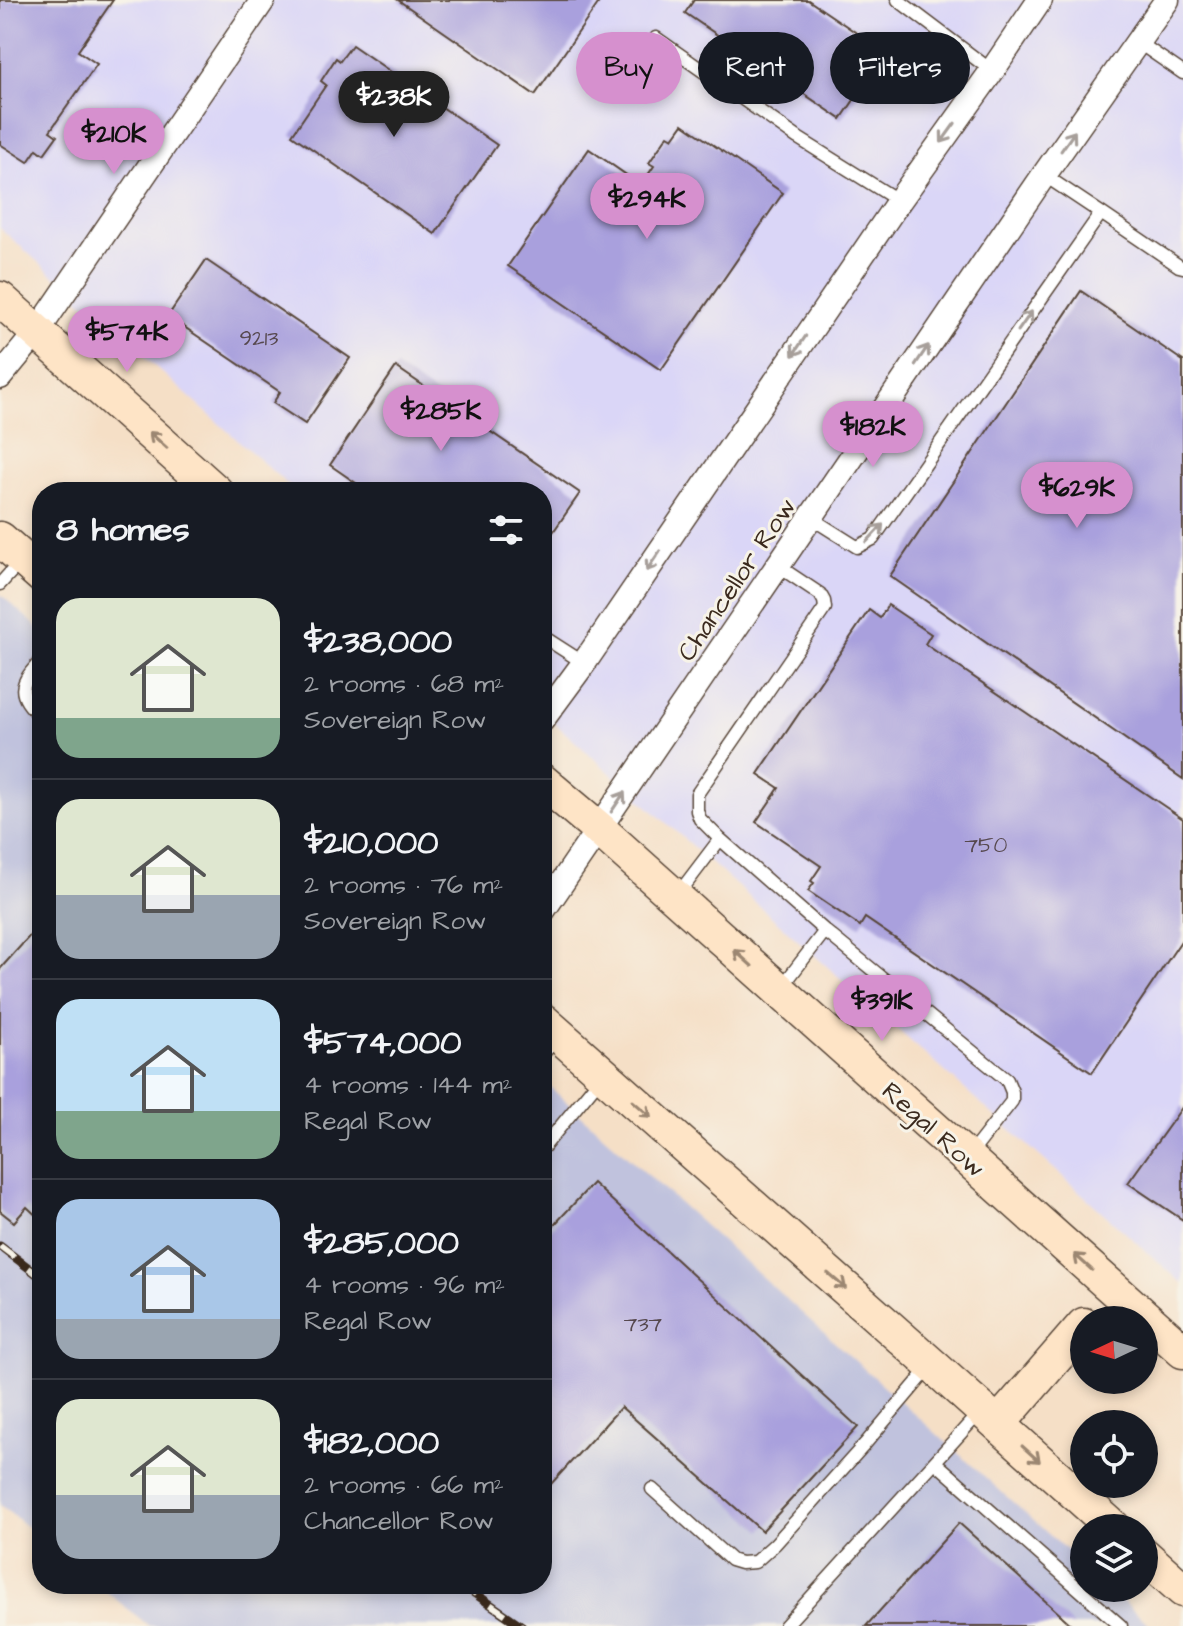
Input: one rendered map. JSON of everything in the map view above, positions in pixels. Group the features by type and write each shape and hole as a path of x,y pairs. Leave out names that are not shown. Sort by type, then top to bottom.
{"main road":[{"path":"0,299 205,482"},
{"name":"Regal Row","path":"552,789 1183,1351"},
{"path":"552,1039 603,1074 1098,1514"},
{"path":"1100,1306 1114,1290"},
{"path":"990,1417 1070,1339"},
{"path":"1158,1568 1183,1590"}],"street":[{"path":"0,377 37,332 263,0"},
{"path":"552,706 1040,0"},
{"name":"Chancellor Row","path":"552,897 1044,175 1167,0"}],"lane":[{"path":"898,0 992,71"},
{"path":"1138,42 1183,73"},
{"path":"682,56 798,138 899,201"},
{"path":"1044,175 1183,267"},
{"path":"811,518 857,547 873,539 1101,213"},
{"path":"0,584 22,558"},
{"path":"778,566 820,594 825,608 697,794 697,811 700,819 720,839 825,931 1007,1080 1012,1101 967,1158"},
{"path":"552,642 584,663"},
{"path":"32,671 22,689 32,707"},
{"path":"675,898 720,839"},
{"path":"779,990 825,931"},
{"path":"552,1137 603,1074"},
{"path":"652,1489 731,1560 755,1562 865,1444 932,1365"},
{"path":"785,1626 935,1462 990,1417"},
{"path":"935,1462 1121,1626"}],"shaded area":[{"path":"0,0 1183,0 1183,1284 552,721 552,482 285,482 0,228"},
{"path":"0,594 32,622 32,1531 0,1505"},
{"path":"552,1089 1070,1553 1070,1602 1124,1602 1151,1626 149,1626 109,1594 552,1594"}],"building":[{"path":"0,0 113,0 78,51 97,64 50,131 57,136 44,154 37,149 28,162 0,144"},
{"path":"398,0 600,1 535,95"},
{"path":"694,0 808,0 855,32 830,32 830,104 851,104 841,119 814,101 814,32 713,32 685,13"},
{"path":"352,45 497,145 435,234 292,135 326,85 321,81 336,58 340,61"},
{"path":"683,124 783,193 661,370 508,266 589,149 641,185 654,166 649,163 668,135 673,138"},
{"path":"206,260 350,358 305,424 273,403 280,392 168,316"},
{"path":"1081,291 1183,361 1183,779 890,576"},
{"path":"396,367 580,493 552,534 552,482 355,482 330,465"},
{"path":"888,605 931,634 925,644 1183,819 1183,938 1092,1073 865,918 860,926 808,891 821,866 756,822 779,788 758,774 869,610 880,618"},
{"path":"32,933 32,1212 27,1207 14,1222 0,1211 0,969"},
{"path":"1183,1106 1183,1220 1128,1183"},
{"path":"593,1183 858,1427 762,1531 621,1407 552,1483 552,1227"},
{"path":"959,1523 1073,1626 866,1626"}],"railway":[{"path":"0,1246 32,1270"},
{"path":"476,1594 522,1626"}]}
